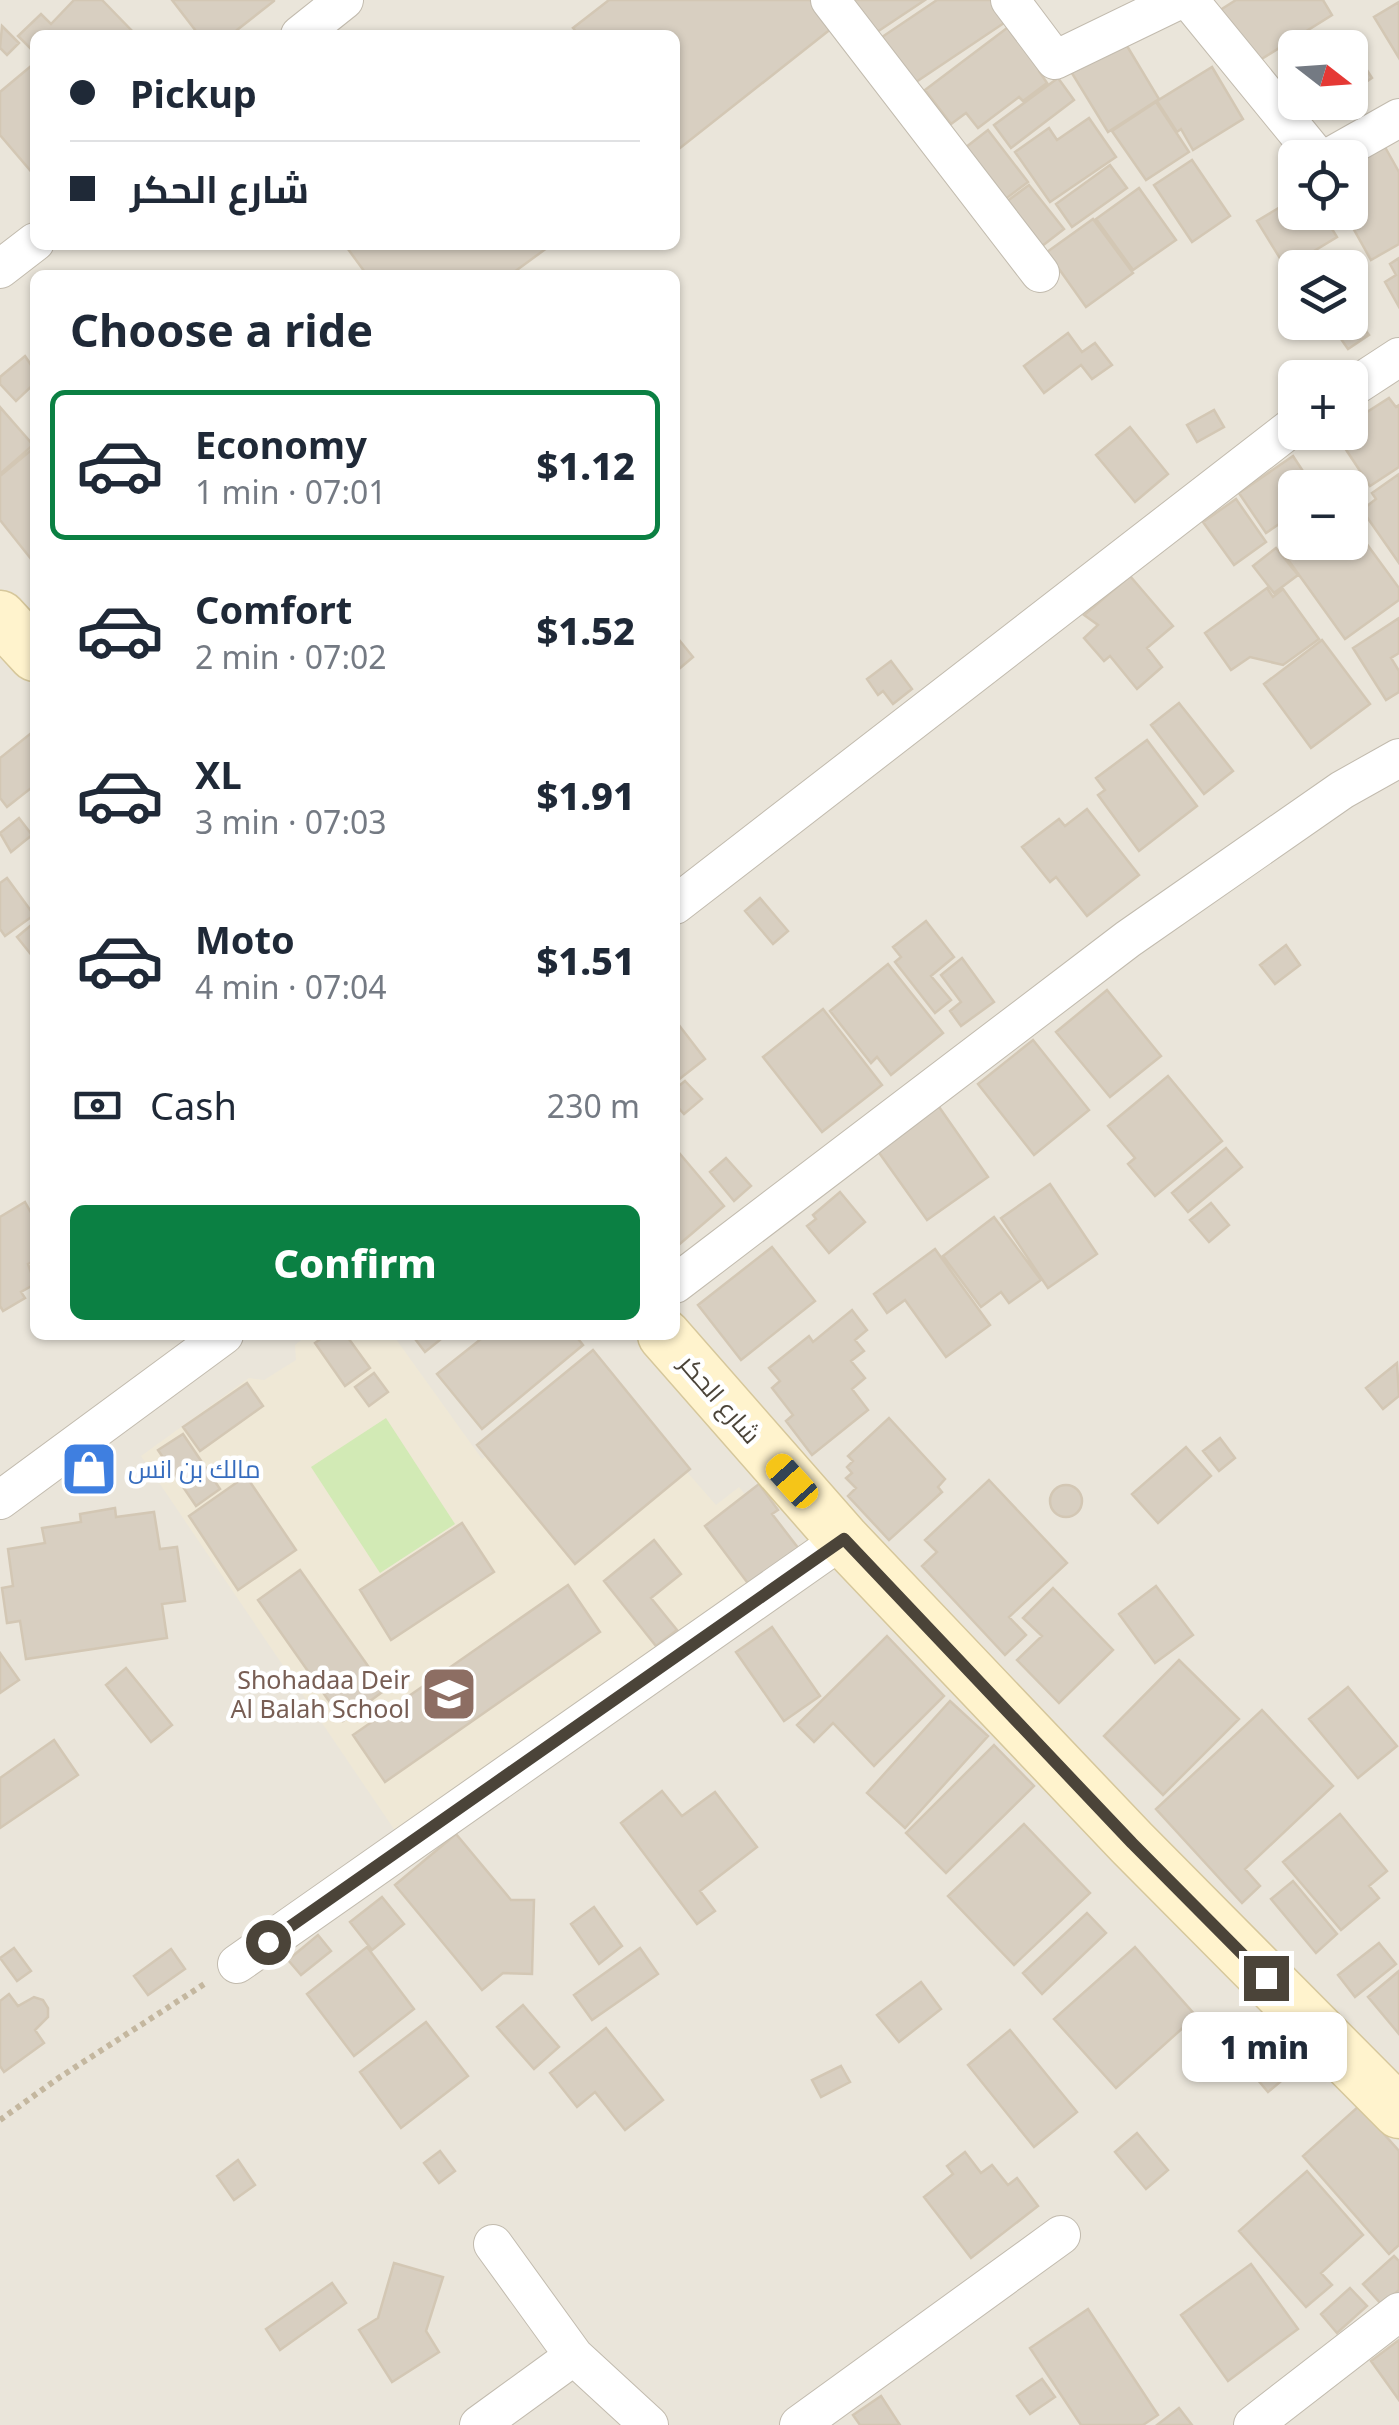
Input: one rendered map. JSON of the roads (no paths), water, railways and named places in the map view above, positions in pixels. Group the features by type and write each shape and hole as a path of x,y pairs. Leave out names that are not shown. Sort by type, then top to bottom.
{"street":[{"path":"306,30 344,0"},
{"path":"830,0 1040,273"},
{"path":"1010,0 1055,60 1179,0"},
{"path":"1190,0 1303,140"},
{"path":"1360,140 1399,118"},
{"path":"0,269 30,246"},
{"path":"1368,377 1399,357"},
{"path":"680,901 1278,439"},
{"path":"0,618 30,650"},
{"path":"680,1280 1128,938 1342,790 1399,758"},
{"path":"0,1500 217,1340"},
{"name":"شارع الحكر","path":"668,1340 844,1539 1132,1843 1399,2112"},
{"path":"237,1964 844,1539"},
{"path":"798,2425 1061,2235"},
{"path":"493,2244 574,2356 648,2425"},
{"path":"1253,2425 1399,2312"},
{"path":"479,2425 574,2356"}],"place":[{"name":"مالك بن انس","path":"89,1469"},
{"name":"Shohadaa Deir Al Balah School","path":"449,1694"}]}
